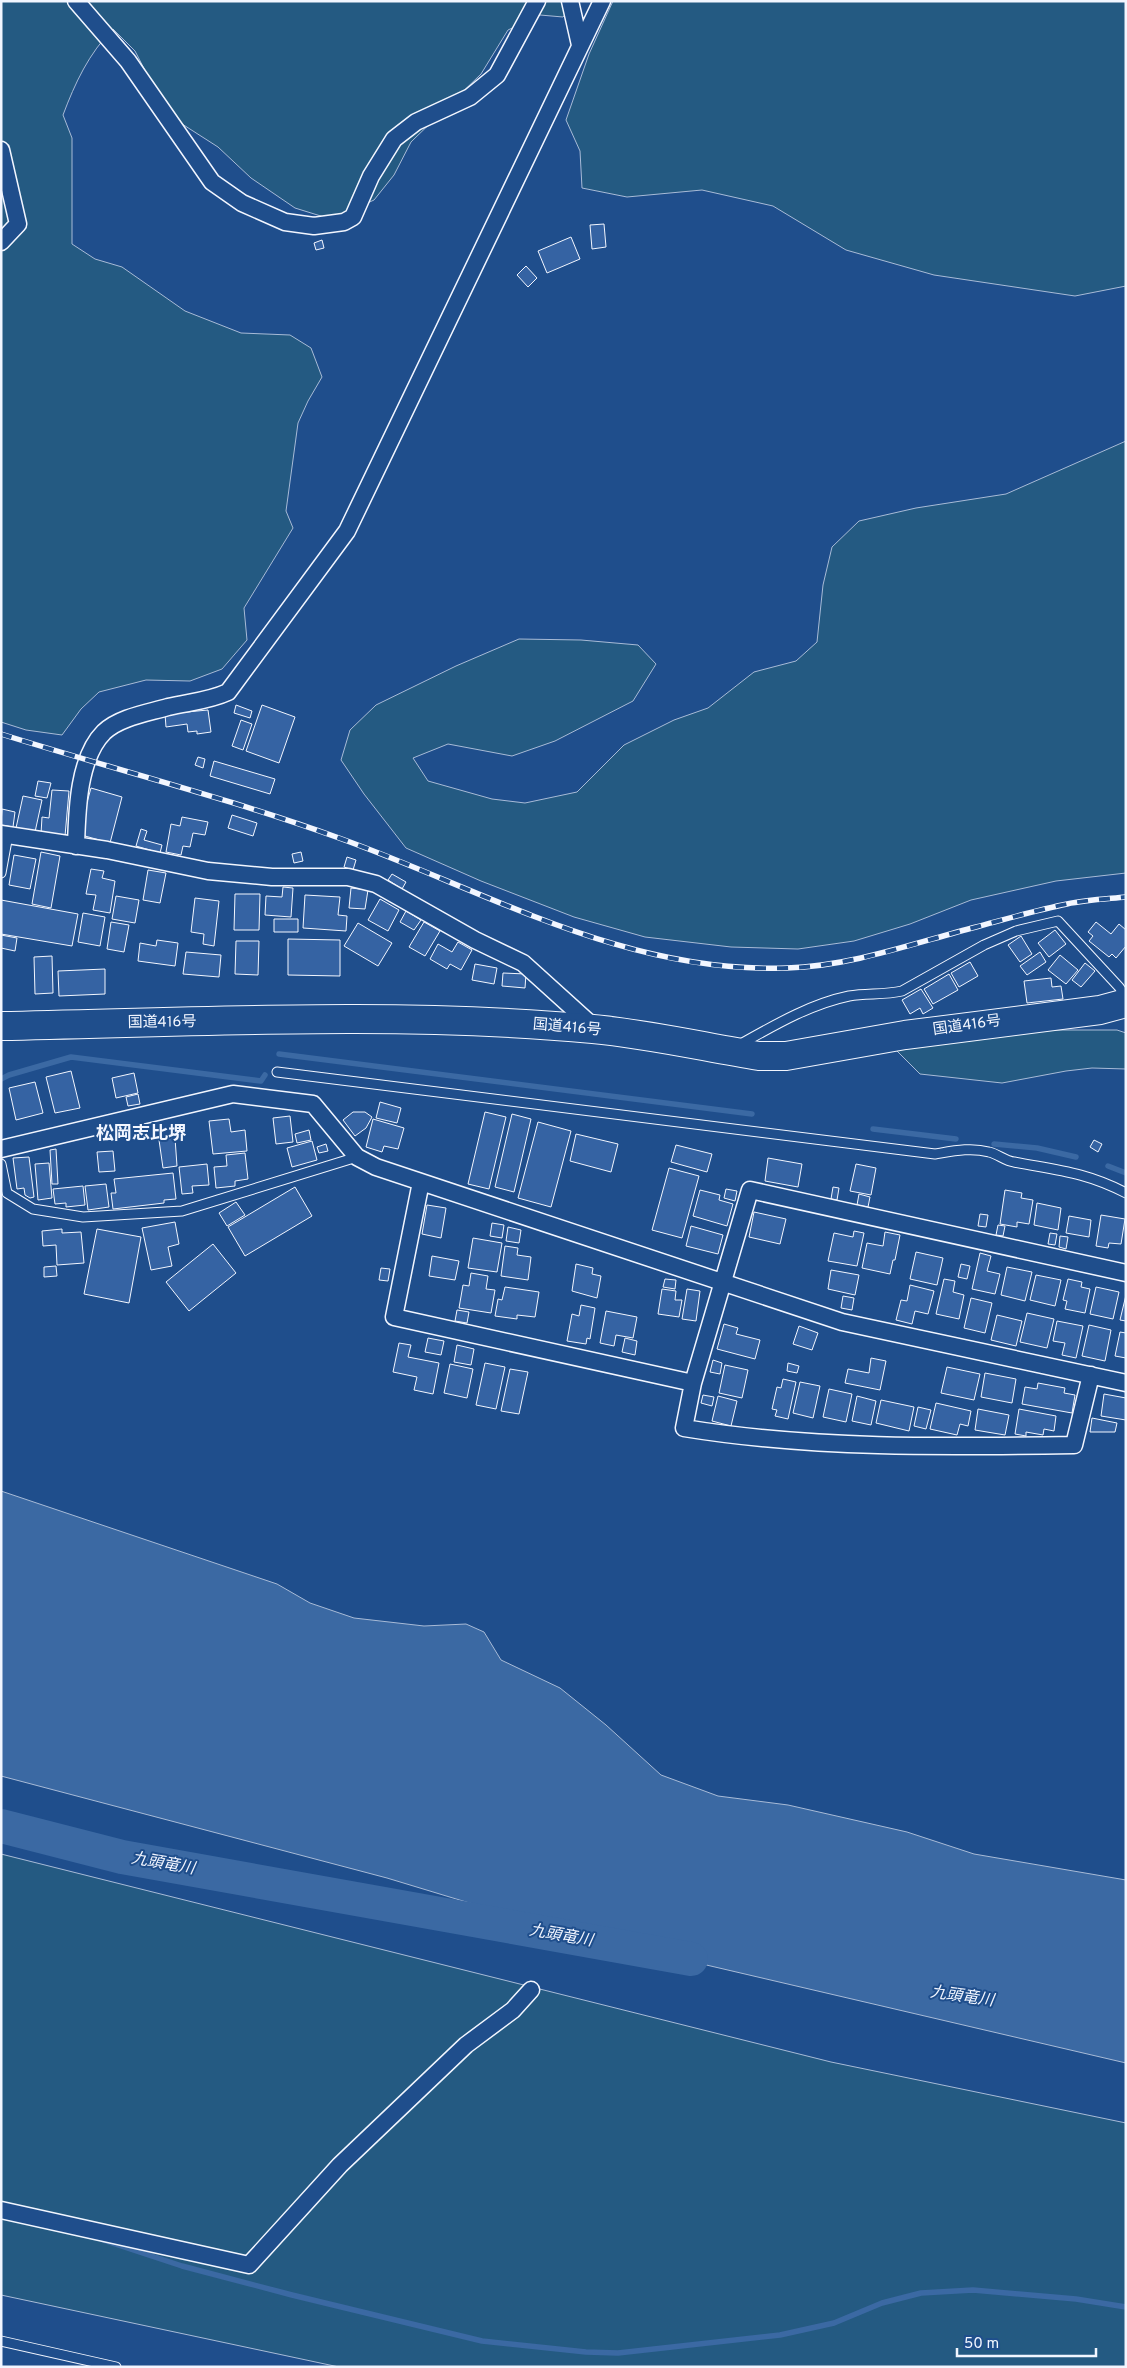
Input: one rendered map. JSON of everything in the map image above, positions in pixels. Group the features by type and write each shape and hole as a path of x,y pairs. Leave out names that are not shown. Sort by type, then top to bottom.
{"highway":[{"name":"国道416号","path":"1,1026 388,1019 487,1022 596,1029 759,1056 786,1056 905,1035 1100,1010 1126,1003"}],"street":[{"path":"76,1 128,61 212,182 242,203 285,222 314,226 344,222 353,217 371,176 394,139 416,122 470,97 497,75 537,1"},
{"path":"570,1 580,45"},
{"path":"76,846 78,803 85,769 92,747 104,732 130,718 214,698 228,692 347,531 602,1"},
{"path":"1,150 18,224 1,242"},
{"path":"4,834 208,871 272,877 348,877 376,884 475,940 522,963 596,1029"},
{"path":"1,1150 233,1094 313,1104 357,1157 376,1167 842,1322 1126,1382"},
{"path":"421,1182 394,1317 693,1383"},
{"path":"1091,1375 1074,1445 866,1445 736,1437 684,1428 693,1383 750,1190 1126,1273"},
{"path":"1,2210 249,2265 340,2166 466,2045 513,2010 531,1990"}],"lane":[{"path":"1,874 4,834"},
{"path":"728,1051 791,1017 847,997 902,991 959,958 1008,934 1058,921 1126,997"},
{"path":"277,1072 935,1154 961,1149 989,1152 1011,1162 1072,1171 1109,1184 1126,1193"},
{"path":"1,1164 8,1193 33,1210 83,1217 182,1211 357,1157"},
{"path":"1,2341 116,2367"}],"shaded area":[{"path":"1,1 577,1 563,17 540,15 508,30 481,74 411,142 394,175 374,200 341,215 324,217 295,208 251,178 218,147 179,122 154,88 135,51 113,29 104,38 90,58 72,91 63,115 72,138 72,244 95,259 122,267 185,311 241,333 290,335 311,348 322,377 298,423 286,511 293,528 244,608 247,640 222,669 190,681 146,680 99,692 81,709 62,735 26,730 1,722"},
{"path":"613,1 1126,1 1126,286 1075,296 934,275 846,250 773,206 702,190 627,197 582,188 580,151 566,120 589,54"},
{"path":"1126,441 1126,873 1056,881 971,900 910,924 854,941 798,949 731,947 645,937 574,917 481,881 406,848 364,794 341,760 350,730 376,705 456,666 519,639 581,640 638,645 656,664 633,701 555,741 512,756 448,744 413,758 428,781 492,799 525,803 577,792 624,745 674,720 708,708 754,672 796,661 817,642 823,585 832,547 859,521 916,508 1006,494"},
{"path":"1038,1030 1117,1030 1126,1033 1126,1069 1092,1068 1002,1083 920,1074 896,1050 899,1039"},
{"path":"1,1854 831,2062 1126,2123 1126,2367 339,2367 1,2295"}],"water":[{"path":"1,1491 277,1584 310,1603 354,1618 424,1626 466,1624 484,1632 501,1660 560,1688 606,1725 661,1775 718,1796 788,1805 907,1832 974,1854 1126,1880 1126,2063 565,1932 387,1878 1,1776"}],"building":[{"path":"604,224 606,247 592,249 590,225"},
{"path":"571,237 580,259 547,273 538,251"},
{"path":"322,240 324,248 316,250 314,243"},
{"path":"526,266 537,278 528,287 517,275"},
{"path":"236,705 252,711 250,718 234,713"},
{"path":"262,705 295,717 279,763 246,751"},
{"path":"208,710 211,732 197,734 197,731 188,732 187,724 166,727 165,714"},
{"path":"241,720 252,724 243,750 232,746"},
{"path":"198,757 205,759 203,768 195,765"},
{"path":"214,761 275,779 270,794 210,776"},
{"path":"38,781 51,783 47,798 35,796"},
{"path":"91,788 122,797 110,843 85,836 81,824"},
{"path":"52,790 69,791 65,836 41,834 42,817 49,818"},
{"path":"23,796 42,800 35,832 16,828"},
{"path":"2,809 15,812 13,827 1,825"},
{"path":"232,815 257,823 253,836 228,828"},
{"path":"182,817 208,822 205,835 193,833 190,847 183,846 181,855 166,852 171,824 180,826"},
{"path":"141,829 147,831 144,840 162,845 160,853 136,846"},
{"path":"41,852 60,856 51,908 32,904"},
{"path":"301,852 303,861 294,863 292,854"},
{"path":"14,855 36,859 30,889 9,885"},
{"path":"347,857 356,860 353,870 344,867"},
{"path":"91,869 104,871 102,878 115,881 110,913 93,910 96,895 86,894"},
{"path":"148,870 166,873 160,903 143,900"},
{"path":"392,874 406,882 402,889 388,880"},
{"path":"283,887 293,888 291,917 265,915 266,896 282,897"},
{"path":"351,888 368,890 365,909 349,908"},
{"path":"235,894 260,894 259,930 234,930"},
{"path":"305,895 340,897 338,915 347,916 346,931 303,928"},
{"path":"116,896 139,900 135,923 112,919"},
{"path":"195,898 219,901 214,946 203,944 204,934 191,932"},
{"path":"380,899 399,910 388,931 368,920"},
{"path":"1,900 78,914 72,946 1,934"},
{"path":"406,911 421,920 414,930 400,922"},
{"path":"83,913 105,917 100,946 78,942"},
{"path":"274,919 298,919 298,932 274,932"},
{"path":"111,922 129,925 124,952 107,949"},
{"path":"424,922 440,931 425,956 409,947"},
{"path":"1096,922 1111,934 1119,924 1126,930 1126,946 1116,958 1112,954 1109,957 1089,941 1093,936 1088,932"},
{"path":"358,923 392,943 378,966 344,946"},
{"path":"1055,930 1066,944 1049,957 1038,943"},
{"path":"1,935 17,938 15,951 1,948"},
{"path":"1021,936 1032,954 1020,962 1008,945"},
{"path":"288,939 340,940 340,976 288,975"},
{"path":"157,940 178,943 175,966 138,961 140,943 156,946"},
{"path":"236,941 259,941 258,975 235,974"},
{"path":"458,942 472,950 461,970 450,964 447,969 430,959 438,944 452,952"},
{"path":"186,952 221,955 219,977 183,974"},
{"path":"1040,952 1046,962 1027,975 1020,966"},
{"path":"1060,955 1078,970 1066,984 1048,970"},
{"path":"52,956 53,993 35,994 34,957"},
{"path":"970,962 978,976 959,987 951,973"},
{"path":"1085,963 1095,971 1081,987 1072,980"},
{"path":"475,964 497,968 494,984 472,980"},
{"path":"105,969 105,994 59,996 58,971"},
{"path":"503,973 526,974 525,988 502,986"},
{"path":"949,974 958,990 933,1004 924,989"},
{"path":"1051,978 1052,987 1061,986 1063,999 1027,1003 1024,981"},
{"path":"921,989 933,1008 923,1014 920,1008 910,1014 902,1000"},
{"path":"71,1071 80,1108 55,1113 46,1077"},
{"path":"134,1073 138,1093 116,1098 112,1078"},
{"path":"35,1082 43,1113 16,1120 9,1088"},
{"path":"138,1094 140,1104 128,1106 126,1097"},
{"path":"380,1102 401,1108 397,1123 376,1118"},
{"path":"353,1112 365,1112 372,1117 366,1128 355,1136 343,1120"},
{"path":"485,1112 506,1117 489,1189 468,1184"},
{"path":"512,1114 531,1119 514,1192 495,1187"},
{"path":"290,1116 293,1142 276,1144 273,1118"},
{"path":"229,1119 231,1132 245,1130 247,1151 213,1154 209,1121"},
{"path":"373,1119 404,1128 398,1149 384,1146 382,1152 366,1147"},
{"path":"538,1122 571,1131 551,1207 518,1198"},
{"path":"309,1130 311,1140 297,1143 295,1134"},
{"path":"576,1134 618,1144 611,1172 570,1161"},
{"path":"175,1138 177,1166 163,1168 159,1140"},
{"path":"1094,1140 1102,1144 1098,1152 1090,1147"},
{"path":"312,1141 317,1160 292,1167 287,1148"},
{"path":"326,1144 328,1151 319,1153 317,1147"},
{"path":"676,1145 712,1154 707,1172 671,1162"},
{"path":"56,1149 58,1184 52,1184 50,1150"},
{"path":"113,1151 115,1171 99,1172 97,1152"},
{"path":"245,1153 248,1179 235,1181 235,1186 216,1188 214,1167 227,1166 226,1155"},
{"path":"29,1157 34,1197 30,1198 25,1195 24,1188 17,1189 13,1158"},
{"path":"768,1158 802,1164 798,1187 765,1181"},
{"path":"49,1163 52,1198 38,1200 35,1164"},
{"path":"207,1164 209,1185 192,1186 193,1193 182,1194 179,1167"},
{"path":"856,1164 876,1168 871,1195 850,1191"},
{"path":"669,1168 699,1176 682,1238 652,1230"},
{"path":"173,1173 176,1199 164,1200 164,1203 113,1209 111,1193 116,1193 114,1179"},
{"path":"106,1184 109,1207 88,1210 85,1186"},
{"path":"83,1186 85,1205 66,1207 66,1203 55,1204 53,1189"},
{"path":"295,1187 312,1216 245,1256 228,1227"},
{"path":"833,1187 839,1188 837,1200 831,1199"},
{"path":"726,1189 737,1191 735,1201 724,1198"},
{"path":"700,1190 720,1195 719,1200 733,1204 727,1226 693,1216"},
{"path":"1005,1190 1022,1193 1021,1198 1033,1200 1029,1224 1017,1222 1017,1227 1000,1224"},
{"path":"859,1194 870,1197 868,1207 857,1205"},
{"path":"236,1202 245,1215 227,1226 219,1213"},
{"path":"1037,1203 1061,1208 1058,1230 1034,1225"},
{"path":"427,1205 446,1208 441,1238 422,1234"},
{"path":"754,1212 786,1219 780,1244 749,1237"},
{"path":"980,1214 988,1215 986,1227 978,1226"},
{"path":"1101,1215 1125,1219 1121,1244 1109,1243 1108,1248 1096,1246"},
{"path":"1069,1216 1091,1220 1089,1237 1066,1233"},
{"path":"175,1222 179,1244 168,1247 172,1266 151,1270 142,1228"},
{"path":"492,1223 504,1225 502,1238 490,1236"},
{"path":"998,1225 1005,1226 1003,1236 996,1235"},
{"path":"691,1226 723,1235 718,1254 686,1246"},
{"path":"508,1227 521,1230 519,1243 506,1241"},
{"path":"62,1229 62,1233 81,1232 84,1263 57,1265 56,1245 43,1246 42,1231"},
{"path":"97,1229 141,1237 129,1303 84,1294"},
{"path":"854,1231 864,1233 857,1266 828,1261 834,1233 853,1237"},
{"path":"885,1232 900,1235 890,1274 862,1268 867,1243 883,1246"},
{"path":"1050,1233 1057,1234 1055,1245 1048,1244"},
{"path":"1060,1236 1068,1237 1066,1249 1059,1247"},
{"path":"473,1238 502,1243 497,1272 468,1268"},
{"path":"213,1244 236,1273 189,1311 166,1282"},
{"path":"505,1246 518,1248 517,1255 531,1257 528,1280 501,1276"},
{"path":"916,1252 943,1258 937,1285 910,1279"},
{"path":"980,1253 991,1256 987,1271 1000,1274 995,1294 972,1289"},
{"path":"432,1256 459,1261 455,1280 429,1276"},
{"path":"576,1264 593,1268 592,1274 601,1276 597,1298 572,1291"},
{"path":"961,1264 970,1266 967,1279 958,1277"},
{"path":"56,1266 57,1276 44,1277 44,1267"},
{"path":"1007,1267 1032,1272 1025,1301 1001,1295"},
{"path":"381,1268 390,1269 388,1281 379,1280"},
{"path":"831,1270 859,1275 855,1295 828,1289"},
{"path":"471,1273 488,1276 486,1289 495,1290 491,1313 459,1308 463,1285 469,1286"},
{"path":"1036,1275 1061,1280 1055,1306 1030,1300"},
{"path":"665,1279 676,1280 675,1289 663,1287"},
{"path":"944,1279 955,1281 953,1292 964,1295 959,1319 936,1314"},
{"path":"1068,1279 1082,1282 1081,1287 1090,1289 1085,1313 1065,1309 1067,1301 1063,1300"},
{"path":"910,1285 934,1291 928,1314 915,1311 912,1324 896,1320 901,1300 907,1301"},
{"path":"505,1287 539,1292 535,1317 517,1315 517,1319 495,1316 498,1299 502,1300"},
{"path":"1096,1287 1119,1292 1113,1319 1090,1314"},
{"path":"662,1289 676,1291 675,1300 682,1300 679,1317 658,1314"},
{"path":"687,1289 700,1291 696,1321 682,1319"},
{"path":"1126,1295 1126,1321 1120,1320"},
{"path":"843,1296 854,1298 852,1310 841,1308"},
{"path":"971,1298 992,1303 985,1333 964,1328"},
{"path":"581,1305 595,1308 590,1339 587,1338 586,1344 567,1341 572,1314 579,1316"},
{"path":"457,1310 469,1312 467,1323 455,1321"},
{"path":"606,1311 637,1317 633,1338 616,1335 614,1346 600,1343"},
{"path":"1027,1313 1054,1319 1047,1348 1020,1342"},
{"path":"997,1315 1022,1321 1016,1346 991,1340"},
{"path":"1057,1321 1083,1326 1076,1358 1062,1355 1065,1343 1053,1341"},
{"path":"724,1324 738,1328 736,1334 760,1340 755,1359 717,1349"},
{"path":"1089,1325 1111,1330 1105,1361 1082,1356"},
{"path":"799,1326 818,1333 812,1350 793,1344"},
{"path":"1120,1332 1126,1333 1126,1358 1115,1356"},
{"path":"428,1338 444,1341 441,1355 425,1352"},
{"path":"625,1338 637,1341 635,1355 622,1352"},
{"path":"399,1343 411,1345 408,1357 439,1363 433,1394 414,1390 417,1377 393,1372"},
{"path":"457,1345 474,1349 471,1365 454,1362"},
{"path":"871,1358 886,1361 880,1390 845,1383 848,1369 869,1373"},
{"path":"713,1360 722,1363 720,1374 710,1372"},
{"path":"485,1363 505,1367 496,1409 476,1405"},
{"path":"788,1363 799,1366 797,1373 787,1371"},
{"path":"450,1364 473,1369 467,1398 444,1393"},
{"path":"725,1365 748,1370 742,1398 719,1393"},
{"path":"947,1367 980,1374 974,1400 941,1393"},
{"path":"510,1369 528,1372 519,1414 501,1411"},
{"path":"985,1373 1016,1379 1012,1403 981,1397"},
{"path":"783,1379 796,1382 788,1419 775,1416 777,1410 772,1409 777,1387 781,1388"},
{"path":"800,1382 820,1386 813,1418 793,1413"},
{"path":"1038,1383 1065,1388 1064,1393 1075,1395 1072,1413 1022,1404 1025,1387 1037,1389"},
{"path":"829,1389 852,1394 846,1422 823,1417"},
{"path":"1104,1394 1126,1398 1126,1420 1101,1416"},
{"path":"703,1395 714,1397 712,1406 701,1403"},
{"path":"718,1396 737,1401 731,1426 712,1421"},
{"path":"857,1396 876,1401 871,1425 852,1421"},
{"path":"881,1400 914,1407 909,1431 876,1423"},
{"path":"936,1403 971,1411 968,1426 960,1424 957,1435 930,1429"},
{"path":"918,1407 931,1410 926,1429 914,1426"},
{"path":"978,1409 1009,1415 1005,1435 975,1430"},
{"path":"1019,1409 1056,1416 1054,1431 1044,1429 1043,1435 1026,1432 1026,1436 1015,1434"},
{"path":"1092,1418 1117,1423 1115,1432 1090,1432"}],"waterway":[{"path":"279,1054 752,1114"},
{"path":"1,1079 71,1057 261,1081 265,1075"},
{"path":"873,1129 956,1139"},
{"path":"994,1144 1037,1148 1076,1157"},
{"path":"1108,1166 1126,1173"},
{"name":"九頭竜川","path":"1,1826 122,1857 691,1959"},
{"path":"103,2240 182,2266 482,2341 586,2352 618,2353 780,2335 834,2323 882,2303 921,2293 973,2290 1076,2299 1126,2307"}],"railway":[{"path":"1,734 297,823 394,859 557,925 669,958 727,966 787,968 835,963 883,953 1056,906 1126,897"}],"district":[{"name":"松岡志比堺","path":"141,1134"}]}
